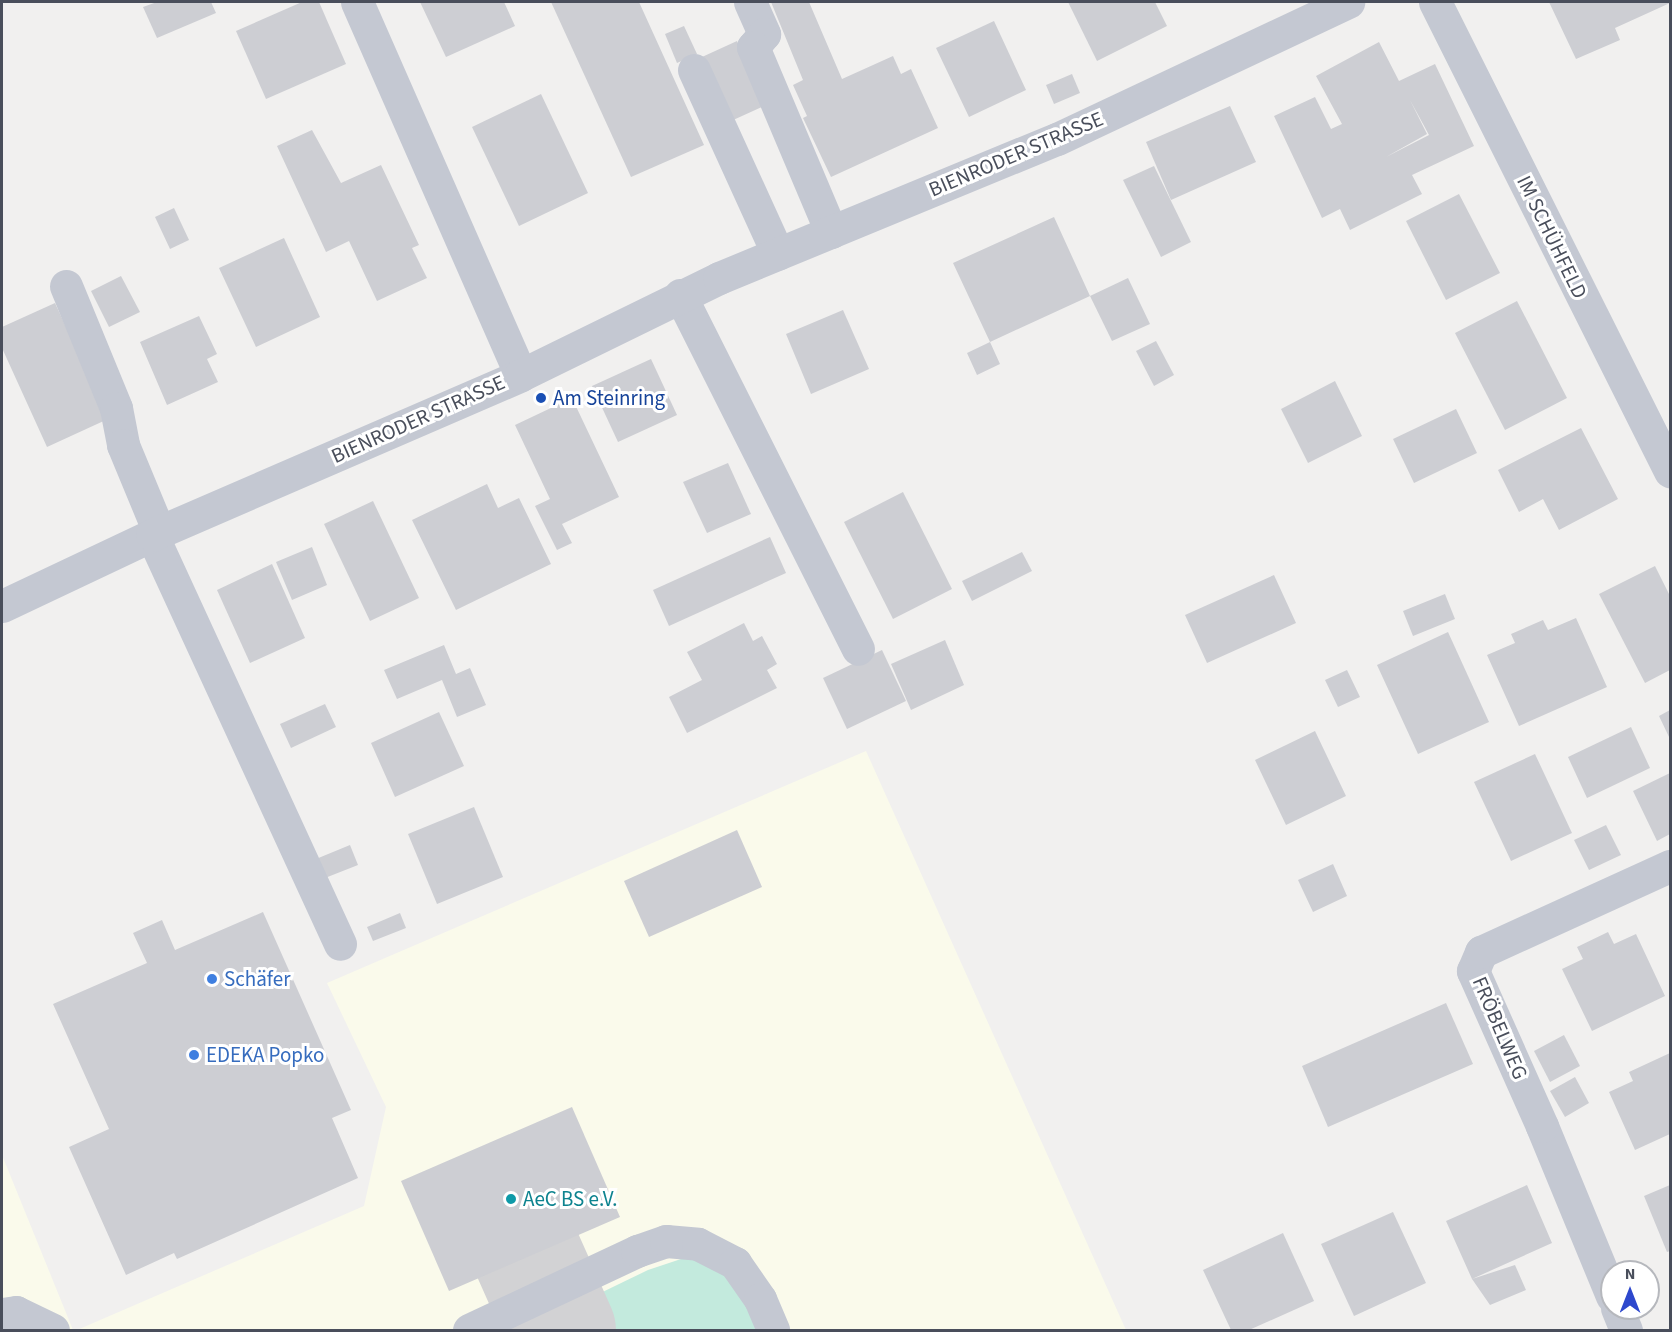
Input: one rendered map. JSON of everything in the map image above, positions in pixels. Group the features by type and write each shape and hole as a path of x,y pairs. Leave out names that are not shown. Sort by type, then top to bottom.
{"street":[{"path":"357,2 521,375"},
{"path":"750,2 764,34 753,47 831,232"},
{"name":"BIENRODER STRASSE","path":"2,606 156,534 521,375 680,295 1057,139 1348,2"},
{"name":"IM SCHÜHFELD","path":"1436,2 1671,471"},
{"path":"694,70 778,254"},
{"path":"66,286 116,408 123,445 156,534 340,944"},
{"path":"680,295 858,649"},
{"name":"FRÖBELWEG","path":"1600,1267 1542,1126 1473,971 1481,952 1671,866"},
{"path":"469,1330 637,1251 666,1241 698,1244 735,1263 760,1299 773,1330"},
{"path":"2,1314 16,1312 53,1330"}],"shaded area":[{"path":"866,751 1126,1330 77,1330 364,1206 386,1107 327,983"},
{"path":"2,1155 45,1261 73,1330 2,1330"}],"green space":[{"path":"693,1255 730,1268 768,1330 524,1330 648,1270"}],"building":[{"path":"157,2 211,2 216,13 157,38 143,7"},
{"path":"302,2 319,2 346,64 266,99 236,31"},
{"path":"420,2 504,2 515,26 446,57"},
{"path":"551,2 639,2 704,145 631,177"},
{"path":"771,2 809,2 842,79 893,56 901,74 911,69 938,128 831,177 803,118 807,116 793,85 803,80"},
{"path":"1068,2 1155,2 1167,26 1097,61"},
{"path":"1549,2 1670,3 1615,28 1620,40 1576,59"},
{"path":"994,21 1026,90 969,117 936,48"},
{"path":"684,26 697,54 677,63 665,34"},
{"path":"737,41 766,105 731,121 702,57"},
{"path":"1379,42 1399,81 1435,64 1474,146 1412,175 1422,194 1350,230 1340,209 1322,218 1274,116 1315,97 1331,129 1342,124 1316,76","holes":["1410,100 1429,135 1386,157 1427,134"]},
{"path":"1072,74 1080,93 1054,104 1046,85"},
{"path":"541,94 588,193 519,226 472,127"},
{"path":"1230,106 1256,162 1171,200 1146,142"},
{"path":"312,130 341,183 381,165 419,245 412,248 427,278 377,301 349,241 326,252 277,146"},
{"path":"1154,166 1191,242 1161,257 1123,180"},
{"path":"1459,194 1500,273 1446,300 1406,221"},
{"path":"174,208 189,240 170,249 155,217"},
{"path":"1054,217 1090,296 990,342 953,263"},
{"path":"284,238 320,317 256,347 219,268"},
{"path":"121,276 140,312 109,327 91,291"},
{"path":"1128,278 1150,324 1112,341 1090,296"},
{"path":"1517,301 1567,398 1505,430 1455,333"},
{"path":"55,303 108,419 47,447 2,348 2,327"},
{"path":"843,310 869,369 811,394 786,334"},
{"path":"199,316 217,354 207,359 218,382 167,405 140,342"},
{"path":"1156,341 1174,375 1154,386 1136,351"},
{"path":"990,342 1000,364 977,375 967,353"},
{"path":"651,359 677,415 618,442 592,386"},
{"path":"1335,381 1362,436 1308,463 1281,409"},
{"path":"572,398 619,497 562,524 572,543 557,550 535,506 550,499 515,425"},
{"path":"1456,409 1477,453 1414,483 1393,439"},
{"path":"1581,428 1618,499 1559,530 1543,499 1519,512 1498,470"},
{"path":"728,463 751,514 707,533 683,482"},
{"path":"487,484 498,508 519,498 551,564 456,610 412,520"},
{"path":"903,492 952,589 893,619 844,522"},
{"path":"373,501 419,598 370,621 324,524"},
{"path":"770,537 786,573 669,626 653,590"},
{"path":"312,547 327,585 292,600 276,562"},
{"path":"1022,552 1032,571 972,601 962,581"},
{"path":"272,564 305,638 250,663 217,590"},
{"path":"1655,566 1670,596 1670,670 1645,683 1599,594"},
{"path":"1274,575 1296,623 1207,663 1185,615"},
{"path":"1445,594 1455,619 1413,636 1403,611"},
{"path":"1576,618 1607,687 1519,726 1487,655 1515,643 1511,634 1543,620 1548,630"},
{"path":"744,623 753,641 762,636 777,664 767,670 777,688 687,733 669,697 702,680 687,652"},
{"path":"1448,632 1489,722 1418,754 1377,665"},
{"path":"945,640 964,685 911,710 891,664"},
{"path":"444,645 456,674 470,668 486,705 457,717 442,680 397,699 384,670"},
{"path":"882,650 906,701 847,729 823,678"},
{"path":"1347,670 1360,697 1338,707 1325,680"},
{"path":"325,704 336,727 291,748 280,724"},
{"path":"1670,710 1670,739 1659,716"},
{"path":"439,712 464,766 395,797 371,743"},
{"path":"1631,727 1650,768 1587,798 1568,757"},
{"path":"1315,731 1346,796 1286,825 1255,760"},
{"path":"1535,754 1572,833 1511,861 1474,782"},
{"path":"1670,773 1670,834 1657,841 1633,791"},
{"path":"474,807 503,877 437,904 408,834"},
{"path":"1606,825 1621,855 1589,870 1574,840"},
{"path":"737,830 762,887 649,937 624,881"},
{"path":"350,845 358,865 325,878 316,859"},
{"path":"1333,864 1347,896 1313,912 1298,880"},
{"path":"263,912 351,1110 332,1118 358,1178 177,1259 174,1253 126,1275 69,1147 109,1129 53,1004 147,963 133,933 162,920 175,950"},
{"path":"400,913 406,928 373,941 367,927"},
{"path":"1608,932 1614,944 1636,934 1665,996 1592,1031 1562,969 1583,959 1577,947"},
{"path":"1446,1003 1473,1064 1328,1127 1302,1066"},
{"path":"1564,1035 1580,1066 1550,1082 1534,1051"},
{"path":"1670,1053 1670,1134 1635,1150 1609,1092 1633,1081 1629,1072"},
{"path":"1575,1077 1589,1103 1565,1117 1550,1091"},
{"name":"AeC BS e.V.","path":"572,1107 620,1217 449,1291 401,1181"},
{"path":"1527,1185 1552,1243 1472,1279 1446,1221"},
{"path":"1670,1185 1670,1251 1667,1252 1644,1196"},
{"path":"1393,1212 1426,1283 1354,1316 1321,1244"},
{"path":"1283,1233 1314,1301 1249,1330 1231,1330 1203,1270"},
{"path":"1515,1265 1526,1290 1490,1305 1472,1279"}],"taxiway":[{"path":"528,1256 561,1330"}],"place":[{"name":"Am Steinring","path":"541,398"},
{"name":"Schäfer","path":"212,979"},
{"name":"EDEKA Popko","path":"194,1055"},
{"name":"AeC BS e.V.","path":"511,1199"}]}
